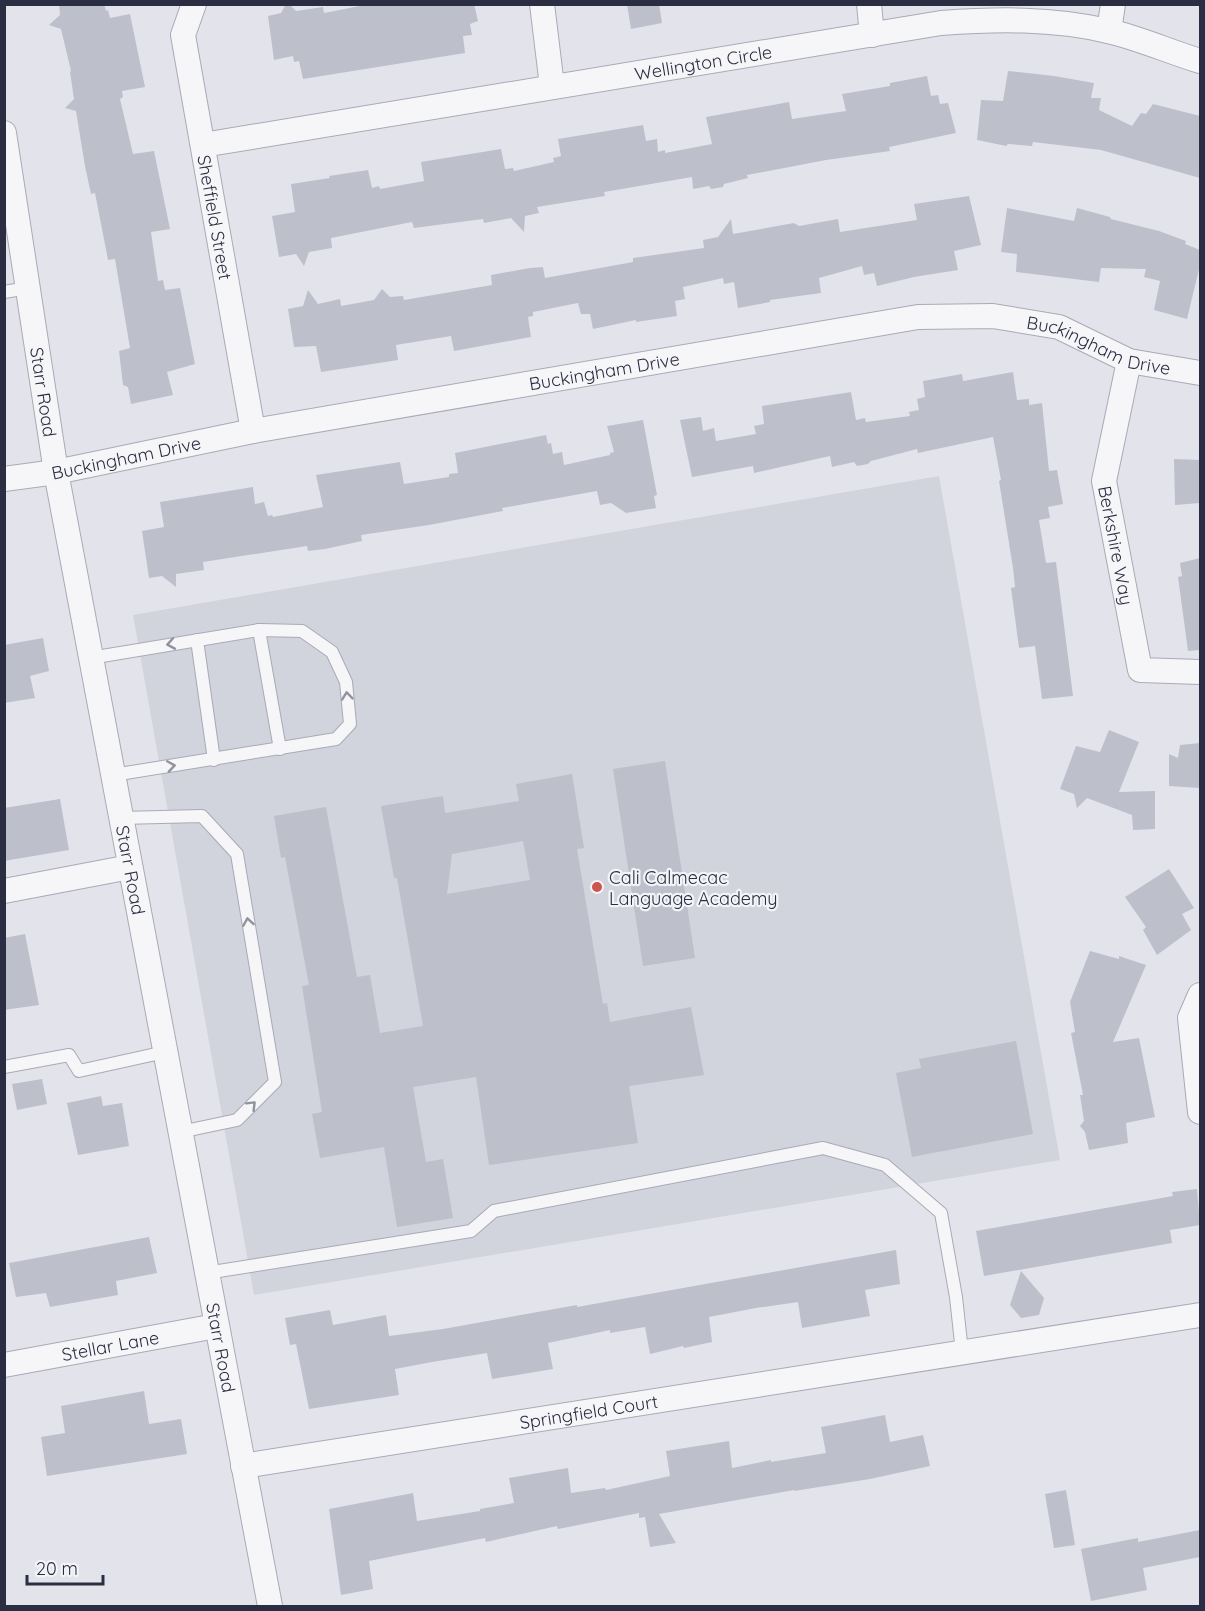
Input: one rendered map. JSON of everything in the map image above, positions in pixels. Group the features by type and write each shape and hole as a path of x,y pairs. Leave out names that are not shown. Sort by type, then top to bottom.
{"street":[{"name":"Sheffield Street","path":"194,4 183,35 253,431"},
{"path":"542,4 552,86"},
{"path":"869,4 872,35"},
{"path":"1109,31 1113,4"},
{"name":"Wellington Circle","path":"203,145 941,23 996,19 1049,21 1109,31 1200,61"},
{"name":"Starr Road","path":"4,133 57,472 90,658 270,1606"},
{"name":"Buckingham Drive","path":"4,479 57,472 253,431 918,317 993,316 1059,327 1129,361 1200,373"},
{"name":"Berkshire Way","path":"1129,361 1104,482 1140,670 1200,672"},
{"path":"4,891 130,867"},
{"path":"1200,995 1190,1018 1200,1112"},
{"name":"Springfield Court","path":"243,1466 1200,1315"},
{"name":"Stellar Lane","path":"4,1365 216,1326"}],"lane":[{"path":"4,292 28,288"},
{"path":"90,658 258,630 302,631 332,652 346,682 350,724 336,739 113,776"},
{"path":"258,630 280,749"},
{"path":"197,640 214,760"},
{"path":"121,818 202,816 237,854 275,1082 237,1120 180,1132"},
{"path":"4,1067 69,1055 79,1071 165,1052"},
{"path":"206,1273 471,1231 494,1211 823,1148 885,1165 941,1213 956,1297 962,1352"}],"shaded area":[{"name":"Cali Calmecac Language Academy","path":"939,476 1060,1160 254,1295 133,615"}],"building":[{"path":"59,4 104,4 110,18 130,14 145,87 122,91 123,97 120,99 133,154 154,151 170,229 151,232 158,281 163,280 165,290 180,288 195,364 167,372 173,395 131,404 128,387 123,385 119,351 130,348 115,259 108,260 95,193 91,194 76,111 65,108 74,99 71,71 61,29 49,25 60,15"},
{"path":"286,4 296,11 323,7 324,13 370,4 474,4 478,21 470,24 472,35 463,36 465,53 303,79 299,61 294,62 293,56 274,60 268,16 281,13"},
{"path":"627,4 659,4 662,23 631,29"},
{"path":"1008,71 1094,83 1091,98 1101,98 1099,110 1132,126 1141,113 1146,114 1153,104 1200,116 1200,178 1101,150 1033,142 1032,146 1008,144 1006,146 977,140 981,100 1003,101"},
{"path":"927,76 931,96 938,95 940,104 948,103 956,133 889,147 890,151 747,175 748,178 724,184 723,187 711,189 709,186 693,189 692,177 604,192 605,196 537,207 539,213 525,216 524,232 511,218 484,223 483,219 414,228 412,222 331,238 332,248 309,252 304,266 296,254 279,257 272,216 295,212 291,184 368,170 372,188 379,186 380,189 424,181 421,162 501,149 505,169 513,168 514,171 554,162 553,158 561,156 558,139 643,125 646,141 657,139 658,152 665,150 665,153 712,144 706,117 789,102 792,119 846,111 842,94 890,86 890,83"},
{"path":"969,196 981,245 954,251 958,270 877,286 874,273 864,275 862,266 819,278 821,293 770,300 770,302 738,308 734,282 724,284 723,278 683,287 685,299 675,301 677,316 636,322 636,320 593,329 590,314 581,314 578,303 533,312 533,316 528,317 531,337 454,351 451,336 396,345 398,360 321,372 316,346 294,347 288,309 303,306 308,290 318,304 340,299 341,306 374,300 382,289 390,297 403,296 404,300 492,285 491,275 530,268 543,267 545,278 633,262 633,258 704,248 703,240 718,237 731,219 733,234 794,223 799,226 838,219 840,232 917,220 914,204"},
{"path":"1007,208 1074,221 1077,208 1186,241 1185,244 1200,250 1200,265 1187,319 1154,310 1160,281 1144,277 1146,269 1101,268 1099,282 1016,272 1017,254 1001,252"},
{"path":"1013,372 1017,400 1029,399 1029,405 1042,403 1049,471 1057,470 1063,504 1048,507 1050,518 1039,520 1046,563 1056,562 1073,696 1042,699 1035,646 1019,648 1011,588 1015,587 1013,568 993,437 918,453 917,449 857,466 854,462 832,467 830,456 754,473 753,466 692,477 680,420 701,417 703,431 714,428 716,441 756,434 754,426 764,424 762,406 851,392 856,420 865,418 866,422 910,416 909,412 919,410 917,399 925,397 923,381 962,374 963,381"},
{"path":"643,420 657,495 654,496 656,508 626,513 611,503 600,505 597,491 502,508 503,511 429,525 361,535 362,541 325,549 308,551 307,546 203,562 204,570 176,574 176,587 162,576 149,578 142,531 164,527 160,502 253,487 255,504 264,502 268,516 273,517 323,507 316,475 400,462 404,484 449,477 449,474 458,473 455,453 546,435 548,444 551,443 553,454 562,452 564,465 610,455 614,452 607,426"},
{"path":"1174,459 1200,460 1200,503 1175,505"},
{"path":"1200,558 1200,650 1188,651 1178,577 1182,576 1180,563"},
{"path":"43,638 49,671 30,676 35,698 4,703 4,645"},
{"path":"1109,730 1139,742 1119,792 1155,791 1155,829 1133,830 1132,815 1087,798 1077,808 1074,794 1060,789 1076,746 1100,752"},
{"path":"1200,743 1200,788 1169,786 1169,754 1178,758 1180,745"},
{"path":"665,761 695,958 643,966 613,769"},
{"path":"572,774 584,848 577,849 603,1004 607,1003 610,1022 691,1007 704,1075 629,1086 638,1143 489,1165 476,1077 413,1087 426,1162 443,1159 453,1218 397,1227 384,1147 320,1158 312,1114 322,1112 302,986 309,985 285,857 281,858 274,816 326,807 357,977 370,975 380,1033 423,1026 397,878 394,878 381,806 443,796 445,813 519,801 516,784","holes":["523,841 530,880 447,894 452,854"]},
{"path":"60,799 69,850 4,861 4,808"},
{"path":"1169,869 1194,908 1182,914 1191,930 1157,955 1143,930 1146,927 1125,897"},
{"path":"25,934 39,1005 4,1010 4,938"},
{"path":"1090,951 1119,959 1119,956 1146,965 1113,1042 1139,1038 1155,1117 1126,1123 1128,1143 1089,1150 1085,1132 1080,1126 1084,1121 1080,1095 1083,1095 1071,1033 1075,1032 1070,1002"},
{"path":"1016,1041 1033,1134 912,1157 896,1073 921,1068 919,1059"},
{"path":"42,1079 47,1104 17,1110 12,1084"},
{"path":"101,1096 103,1106 122,1103 129,1146 78,1155 67,1103"},
{"path":"1197,1189 1200,1225 1170,1230 1172,1243 984,1276 976,1231 1173,1196 1172,1192"},
{"path":"149,1237 157,1273 116,1281 118,1295 50,1307 46,1293 16,1297 9,1263"},
{"path":"896,1250 900,1284 865,1290 870,1316 802,1328 798,1302 756,1308 709,1317 712,1342 650,1354 645,1327 610,1333 610,1330 548,1343 553,1369 492,1379 487,1353 432,1362 395,1369 399,1395 309,1409 296,1344 290,1345 285,1318 330,1310 333,1325 386,1315 389,1336 443,1329 577,1305 577,1307"},
{"path":"1021,1271 1044,1298 1039,1315 1021,1318 1010,1305"},
{"path":"144,1391 149,1424 181,1419 187,1454 47,1476 41,1437 65,1433 61,1406"},
{"path":"885,1415 890,1442 923,1435 930,1466 870,1479 659,1514 676,1543 650,1547 645,1517 639,1518 639,1513 558,1529 557,1526 486,1542 485,1538 369,1561 373,1589 341,1595 329,1509 413,1493 417,1521 480,1511 480,1509 514,1503 509,1478 568,1468 571,1493 605,1488 606,1490 670,1476 666,1451 729,1441 732,1468 826,1453 821,1427"},
{"path":"1066,1490 1075,1545 1054,1548 1045,1494"},
{"path":"1200,1530 1200,1557 1143,1568 1147,1590 1091,1601 1081,1549 1138,1538 1138,1542"}],"place":[{"name":"Cali Calmecac Language Academy","path":"597,887"}]}
